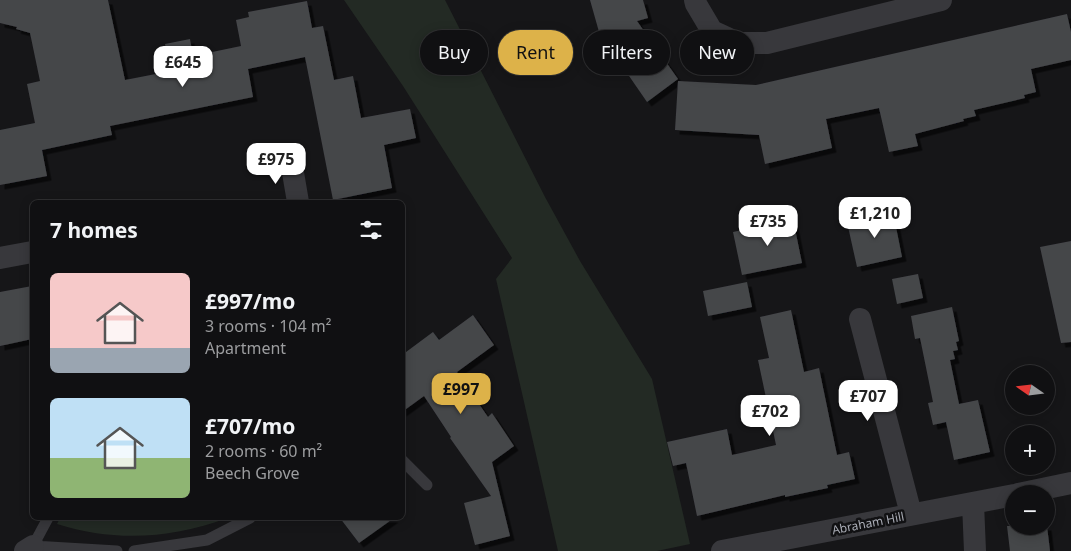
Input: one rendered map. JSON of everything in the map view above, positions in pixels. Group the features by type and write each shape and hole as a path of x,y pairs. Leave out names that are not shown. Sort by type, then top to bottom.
{"street":[{"path":"695,0 712,31 738,43 768,43 941,0"},
{"path":"291,161 298,200"},
{"path":"0,258 30,252"},
{"path":"860,320 911,514"},
{"path":"1055,486 1071,483"},
{"name":"Abraham Hill","path":"722,551 1005,497"},
{"path":"973,503 975,551"}],"lane":[{"path":"405,463 427,484"},
{"path":"29,548 47,520"},
{"path":"134,551 206,540 246,520"},
{"path":"29,548 117,551"}],"shaded area":[{"path":"344,0 445,0 460,30 420,30 420,75 483,75 580,261 652,379 690,544 657,551 558,551 496,279 512,258 403,86"},
{"path":"59,520 221,520 185,530 142,536 100,534 57,524"}],"building":[{"path":"0,0 108,0 125,80 171,71 165,44 190,39 193,56 241,46 236,20 249,17 248,12 307,1 312,28 323,26 334,80 353,76 361,118 410,109 416,138 384,145 392,188 333,200 305,57 248,69 253,97 110,126 112,135 42,150 47,176 0,185 0,130 35,123 27,84 40,81 30,33 16,29 17,27 0,23"},
{"path":"590,0 643,0 648,18 637,21 643,30 598,30"},
{"path":"1067,14 1071,32 1071,60 1031,69 1036,92 1024,95 1025,98 974,110 976,116 963,119 964,121 915,134 918,146 889,152 879,108 826,119 832,148 765,164 759,135 675,130 678,81 756,85"},
{"path":"670,68 678,79 647,102 628,75 670,75"},
{"path":"893,212 902,257 857,267 847,222"},
{"path":"793,219 802,263 742,275 733,232"},
{"path":"1071,241 1071,342 1061,343 1040,247"},
{"path":"918,274 923,298 897,304 892,279"},
{"path":"747,282 752,307 708,316 703,291"},
{"path":"30,286 30,339 0,346 0,292"},
{"path":"952,307 959,341 956,342 958,350 953,351 955,359 950,360 959,404 978,400 990,452 954,460 946,422 933,425 928,403 933,402 920,338 915,339 911,316"},
{"path":"791,310 804,372 819,368 837,455 849,452 855,479 827,485 828,488 785,497 785,495 697,516 686,463 673,466 667,442 727,429 732,455 776,445 758,360 769,358 760,317"},
{"path":"473,315 494,345 457,372 488,417 492,413 514,446 492,462 510,536 475,545 464,503 491,496 450,438 424,396 405,410 405,353 433,332 439,340"},
{"path":"342,520 391,520 359,543"},
{"path":"1008,535 1048,535 1050,551 1010,551"}]}
